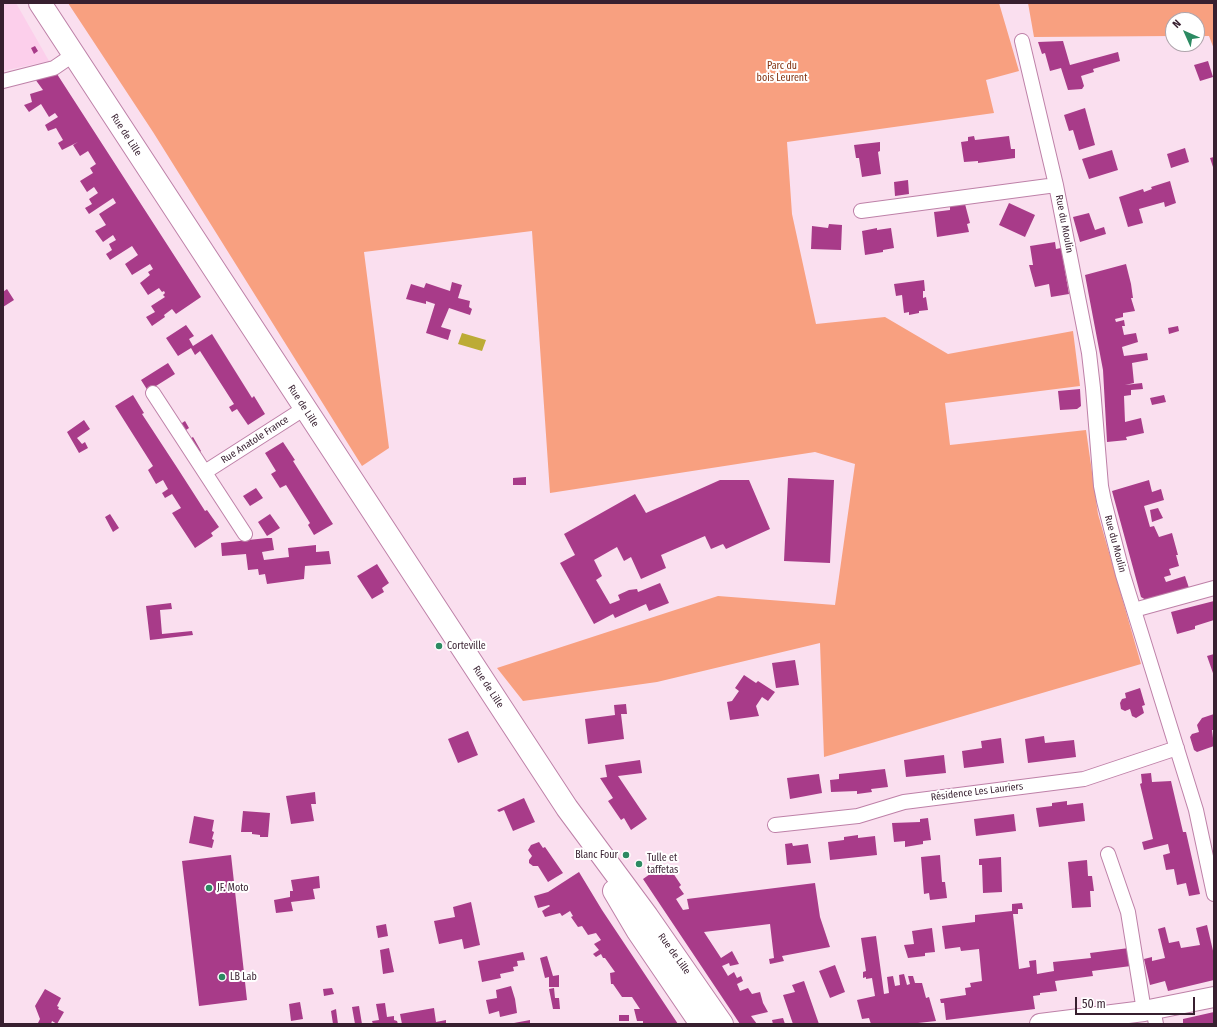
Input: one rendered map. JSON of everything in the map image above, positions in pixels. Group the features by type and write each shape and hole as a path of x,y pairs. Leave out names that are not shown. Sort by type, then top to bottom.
{"main road":[{"name":"Rue de Lille","path":"40,3 567,808 677,957 722,1024"},
{"name":"Rue de Lille","path":"567,808 631,920 701,1024"},
{"path":"1040,1024 1151,1015 1214,997"}],"street":[{"name":"Rue du Moulin","path":"1022,41 1056,185 1091,368 1101,486 1134,610 1196,810 1214,894"},
{"path":"3,80 54,68 73,55"},
{"name":"Rue du Moulin","path":"861,211 1056,185"},
{"path":"153,393 245,534"},
{"name":"Rue Anatole France","path":"205,472 305,408"},
{"path":"1134,610 1214,588"},
{"name":"Résidence Les Lauriers","path":"775,825 858,816 904,802 1084,779 1177,748"},
{"path":"1108,854 1128,912 1151,1015"}],"shaded area":[{"path":"3,3 16,3 49,61 3,71"},
{"path":"462,333 486,340 482,351 458,344"}],"green space":[{"name":"Parc du bois Leurent","path":"68,3 999,3 1019,71 986,80 994,113 787,142 792,214 816,324 885,317 948,354 1073,331 1080,386 945,403 950,445 1086,430 1098,514 1141,664 824,757 820,643 657,682 523,701 497,668 718,596 835,605 855,464 815,452 550,493 532,231 364,252 389,448 362,466 153,132"},
{"path":"1028,3 1214,3 1214,49 1209,36 1205,36 1205,12 1165,12 1165,36 1034,37"}],"building":[{"path":"1063,41 1070,65 1118,52 1120,61 1093,69 1094,72 1081,76 1084,86 1082,89 1068,90 1061,68 1050,71 1045,53 1042,54 1038,42"},
{"path":"35,46 38,51 34,54 31,48"},
{"path":"1208,61 1213,77 1200,81 1194,65"},
{"path":"57,74 201,297 176,314 172,309 164,315 165,317 152,326 146,317 155,312 151,306 165,297 163,295 165,293 159,288 148,295 140,283 150,275 148,272 153,269 150,264 132,275 125,264 138,255 132,246 110,260 106,254 112,250 109,244 116,240 113,235 103,242 95,231 106,225 99,214 116,203 113,198 89,214 85,208 92,204 89,199 98,193 94,187 87,192 80,181 93,173 90,168 96,164 88,151 80,156 73,145 78,142 62,150 58,143 63,140 56,128 48,131 45,125 58,117 55,113 49,117 41,104 29,112 24,105 32,102 30,94 43,90 35,79"},
{"path":"1085,108 1095,145 1079,150 1073,130 1069,131 1064,115"},
{"path":"974,136 975,140 1009,136 1011,149 1015,149 1015,158 978,163 978,161 964,162 961,142 968,141 968,137"},
{"path":"880,142 880,151 878,152 881,174 862,177 859,158 856,158 854,145"},
{"path":"1185,148 1189,162 1171,168 1167,154"},
{"path":"1112,150 1118,170 1089,179 1082,159"},
{"path":"1214,157 1214,170 1210,158"},
{"path":"908,180 909,194 895,196 894,182"},
{"path":"1170,181 1176,203 1165,207 1164,202 1139,209 1143,223 1128,227 1119,197 1143,189 1144,192 1152,189 1151,187"},
{"path":"1009,203 1035,215 1025,237 999,225"},
{"path":"965,204 970,223 967,224 969,232 937,237 934,212 950,210 950,206"},
{"path":"1089,213 1095,230 1104,227 1106,234 1080,242 1073,217"},
{"path":"829,224 842,225 841,250 811,249 812,226 828,228"},
{"path":"877,228 877,230 891,228 894,248 883,250 883,252 865,255 862,231"},
{"path":"1055,242 1056,249 1061,248 1069,294 1051,297 1049,284 1035,287 1029,265 1033,265 1030,246"},
{"path":"1126,264 1131,284 1133,298 1131,298 1135,311 1123,313 1123,317 1115,319 1116,322 1124,320 1125,326 1122,326 1124,335 1136,333 1138,342 1122,347 1124,356 1147,353 1148,360 1132,363 1134,383 1125,385 1142,383 1143,389 1131,390 1131,395 1124,396 1125,422 1141,418 1144,433 1126,437 1127,440 1107,442 1103,370 1085,275"},
{"path":"924,280 925,291 923,291 923,298 926,297 928,310 919,311 919,313 909,315 909,312 904,313 902,295 896,296 894,284"},
{"path":"452,282 462,285 458,298 470,301 469,307 472,309 470,315 449,308 441,327 451,330 448,340 426,333 435,304 426,301 426,304 406,299 411,284 424,288 426,283 450,291"},
{"path":"7,289 14,300 3,307 3,292"},
{"path":"186,325 194,336 189,339 193,346 212,334 252,398 254,396 265,414 248,425 237,409 232,412 229,407 234,404 200,351 195,355 191,348 178,356 166,338"},
{"path":"1178,326 1179,331 1169,334 1168,328"},
{"path":"168,363 175,374 148,391 141,380"},
{"path":"1080,389 1081,406 1077,409 1060,410 1058,391"},
{"path":"133,395 144,413 142,414 205,511 207,510 219,527 211,533 213,536 195,548 172,513 181,508 172,494 165,498 162,493 168,489 163,480 156,484 148,470 153,466 115,406"},
{"path":"1164,395 1166,402 1152,405 1150,398"},
{"path":"84,420 90,429 77,438 82,444 85,442 88,448 79,453 67,432"},
{"path":"185,421 189,428 183,432 179,425"},
{"path":"193,437 201,451 198,454 188,440"},
{"path":"283,442 295,460 293,461 333,524 314,535 308,525 310,523 286,485 280,488 271,474 276,471 265,453"},
{"path":"526,477 526,485 513,485 513,478"},
{"path":"788,478 834,480 830,563 784,561"},
{"path":"720,480 749,480 770,529 726,549 723,544 711,549 705,536 661,555 666,568 641,579 631,557 624,561 617,547 594,560 602,576 596,580 610,604 620,600 618,595 629,590 637,589 638,592 660,583 669,603 649,611 646,604 615,618 613,614 594,624 560,563 575,555 564,534 635,494 646,513"},
{"path":"1149,480 1152,492 1161,489 1164,500 1144,506 1150,527 1154,526 1159,537 1172,533 1178,555 1176,555 1179,566 1169,569 1171,575 1164,577 1166,582 1185,576 1189,588 1146,600 1141,597 1112,491"},
{"path":"256,488 263,498 250,506 243,496"},
{"path":"1158,508 1163,518 1152,522 1150,510"},
{"path":"110,514 119,528 113,532 105,517"},
{"path":"270,514 280,528 267,536 258,522"},
{"path":"272,538 274,550 262,552 264,560 289,557 288,548 316,545 316,552 329,551 331,564 305,566 304,579 267,584 265,574 259,575 258,569 248,570 246,554 222,556 221,543"},
{"path":"377,564 389,583 382,588 384,592 372,599 357,576"},
{"path":"1214,601 1214,620 1195,626 1195,629 1177,634 1171,612"},
{"path":"171,603 172,609 160,610 162,634 192,631 193,635 150,640 146,606"},
{"path":"1214,654 1214,676 1207,656"},
{"path":"795,660 799,685 776,688 772,663"},
{"path":"744,675 756,683 758,681 775,692 768,701 762,697 756,706 759,716 730,720 727,702 732,701 739,691 735,688"},
{"path":"1140,688 1145,705 1142,706 1144,713 1136,718 1132,716 1130,709 1125,711 1121,709 1120,703 1122,699 1126,698 1125,693"},
{"path":"626,704 627,714 621,714 624,739 588,744 585,719 615,715 614,705"},
{"path":"1214,714 1214,730 1212,730 1214,746 1197,752 1194,750 1190,737 1192,734 1199,732 1197,725 1202,718"},
{"path":"468,731 478,755 458,763 448,739"},
{"path":"1044,736 1045,743 1074,740 1076,757 1028,763 1025,739"},
{"path":"1001,738 1004,763 964,768 962,751 982,748 981,741"},
{"path":"944,755 946,773 906,777 904,760"},
{"path":"640,760 642,773 618,776 647,819 631,830 624,818 621,820 608,801 613,798 600,778 607,777 605,765"},
{"path":"885,769 888,787 871,789 872,792 857,794 857,791 831,792 830,780 839,779 839,774"},
{"path":"1151,773 1152,782 1171,781 1183,832 1186,832 1200,894 1189,896 1186,883 1177,885 1174,869 1166,870 1163,855 1170,853 1168,844 1144,850 1142,842 1153,839 1140,784 1142,783 1141,774"},
{"path":"819,774 822,793 790,799 787,778"},
{"path":"315,792 316,804 311,804 314,821 291,824 286,796"},
{"path":"524,798 535,822 513,831 504,810 499,812 497,810"},
{"path":"1067,801 1067,805 1083,803 1085,821 1039,827 1036,808 1052,806 1052,803"},
{"path":"243,811 270,813 268,837 260,837 260,835 252,834 252,832 241,832"},
{"path":"1014,814 1016,831 976,836 974,819"},
{"path":"194,816 214,820 212,831 214,832 212,839 214,840 212,848 189,843"},
{"path":"928,818 931,840 923,841 923,844 905,847 905,841 894,842 892,823 920,822 920,819"},
{"path":"858,835 858,838 875,836 877,855 830,860 828,842 844,840 844,837"},
{"path":"539,842 543,848 545,847 563,873 548,882 538,866 533,866 529,863 532,856 528,850 531,845"},
{"path":"792,843 793,846 808,844 811,863 787,865 785,844"},
{"path":"231,855 247,1000 199,1006 182,861"},
{"path":"940,855 942,882 945,882 947,898 930,900 929,893 924,894 921,857"},
{"path":"1001,857 1002,892 983,893 982,865 979,865 979,859"},
{"path":"1087,860 1088,876 1092,876 1094,891 1090,891 1091,907 1072,908 1068,862"},
{"path":"663,865 669,875 673,873 681,885 679,887 684,894 676,899 683,910 689,909 687,899 815,883 820,917 830,947 782,956 784,961 770,964 769,959 774,958 770,924 704,932 721,958 732,951 739,964 730,966 729,963 722,966 728,976 734,972 737,978 741,976 743,981 737,984 740,991 748,988 752,994 760,992 763,1003 768,1012 751,1016 757,1024 740,1024 643,879"},
{"path":"579,872 602,910 678,1024 643,1024 643,1021 637,1021 634,1009 640,1009 632,997 622,997 613,984 611,984 610,973 615,972 605,958 603,958 601,954 596,957 593,954 599,950 594,944 601,940 596,933 588,935 582,926 578,927 571,917 573,916 570,911 562,916 560,913 545,917 542,911 550,906 538,908 534,896 548,892"},
{"path":"319,876 320,888 313,889 315,899 291,902 293,911 276,913 274,900 290,897 290,891 293,891 291,880"},
{"path":"471,902 480,945 464,949 462,939 439,944 434,921 455,917 453,907"},
{"path":"1022,903 1023,909 1018,909 1018,914 1013,914 1019,969 1030,967 1029,961 1036,960 1037,974 1054,971 1053,962 1091,958 1090,953 1129,948 1131,966 1092,971 1093,976 1055,981 1057,991 1040,993 1040,995 1033,996 1035,1009 946,1020 944,1003 941,1003 940,999 966,995 965,988 971,987 970,983 982,981 979,949 961,951 960,947 945,949 942,926 975,922 975,915 1012,911 1012,904"},
{"path":"386,924 388,936 378,938 376,926"},
{"path":"1207,925 1214,955 1214,980 1168,991 1165,981 1150,985 1144,959 1152,957 1152,961 1165,958 1158,929 1165,927 1169,943 1179,941 1181,948 1200,945 1196,928"},
{"path":"932,928 935,952 925,953 925,956 908,958 904,945 914,944 912,931"},
{"path":"876,936 884,994 889,993 887,977 893,976 895,986 900,985 899,975 904,974 907,985 910,984 908,976 913,976 915,983 922,983 926,998 929,997 936,1021 909,1024 871,1024 869,1018 862,1019 857,1000 875,996 872,978 863,978 863,972 866,971 861,938"},
{"path":"389,948 394,972 383,974 380,950"},
{"path":"523,952 525,960 517,961 518,966 513,967 514,971 500,974 501,978 482,982 478,961"},
{"path":"547,956 553,976 559,975 559,987 549,987 549,977 545,978 540,958"},
{"path":"835,965 845,992 830,998 819,971"},
{"path":"804,981 819,1024 793,1024 783,995 795,992 792,985"},
{"path":"511,986 517,1013 500,1017 499,1011 489,1014 486,1000 497,998 496,990"},
{"path":"332,988 334,994 324,996 323,989"},
{"path":"554,988 555,998 559,998 560,1009 553,1009 549,989"},
{"path":"45,989 61,998 57,1006 59,1007 58,1009 64,1012 57,1024 52,1021 51,1024 38,1023 40,1019 35,1006"},
{"path":"300,1002 303,1019 291,1021 289,1004"},
{"path":"385,1003 387,1017 394,1016 394,1020 397,1021 398,1024 373,1024 372,1021 379,1020 376,1004"},
{"path":"359,1006 362,1024 355,1024 352,1007"},
{"path":"434,1008 436,1022 446,1020 446,1024 402,1024 400,1014"},
{"path":"336,1009 338,1024 333,1024 331,1011"},
{"path":"1214,1012 1214,1024 1183,1024 1183,1019"},
{"path":"619,1015 629,1015 629,1021 619,1021"},
{"path":"783,1018 785,1024 773,1024 772,1020"},
{"path":"530,1020 530,1024 514,1024 514,1023"}],"place":[{"name":"Corteville","path":"439,646"},
{"name":"Blanc Four","path":"626,855"},
{"name":"Tulle et taffetas","path":"639,864"},
{"name":"JF. Moto","path":"209,888"},
{"name":"LB Lab","path":"222,977"}]}
